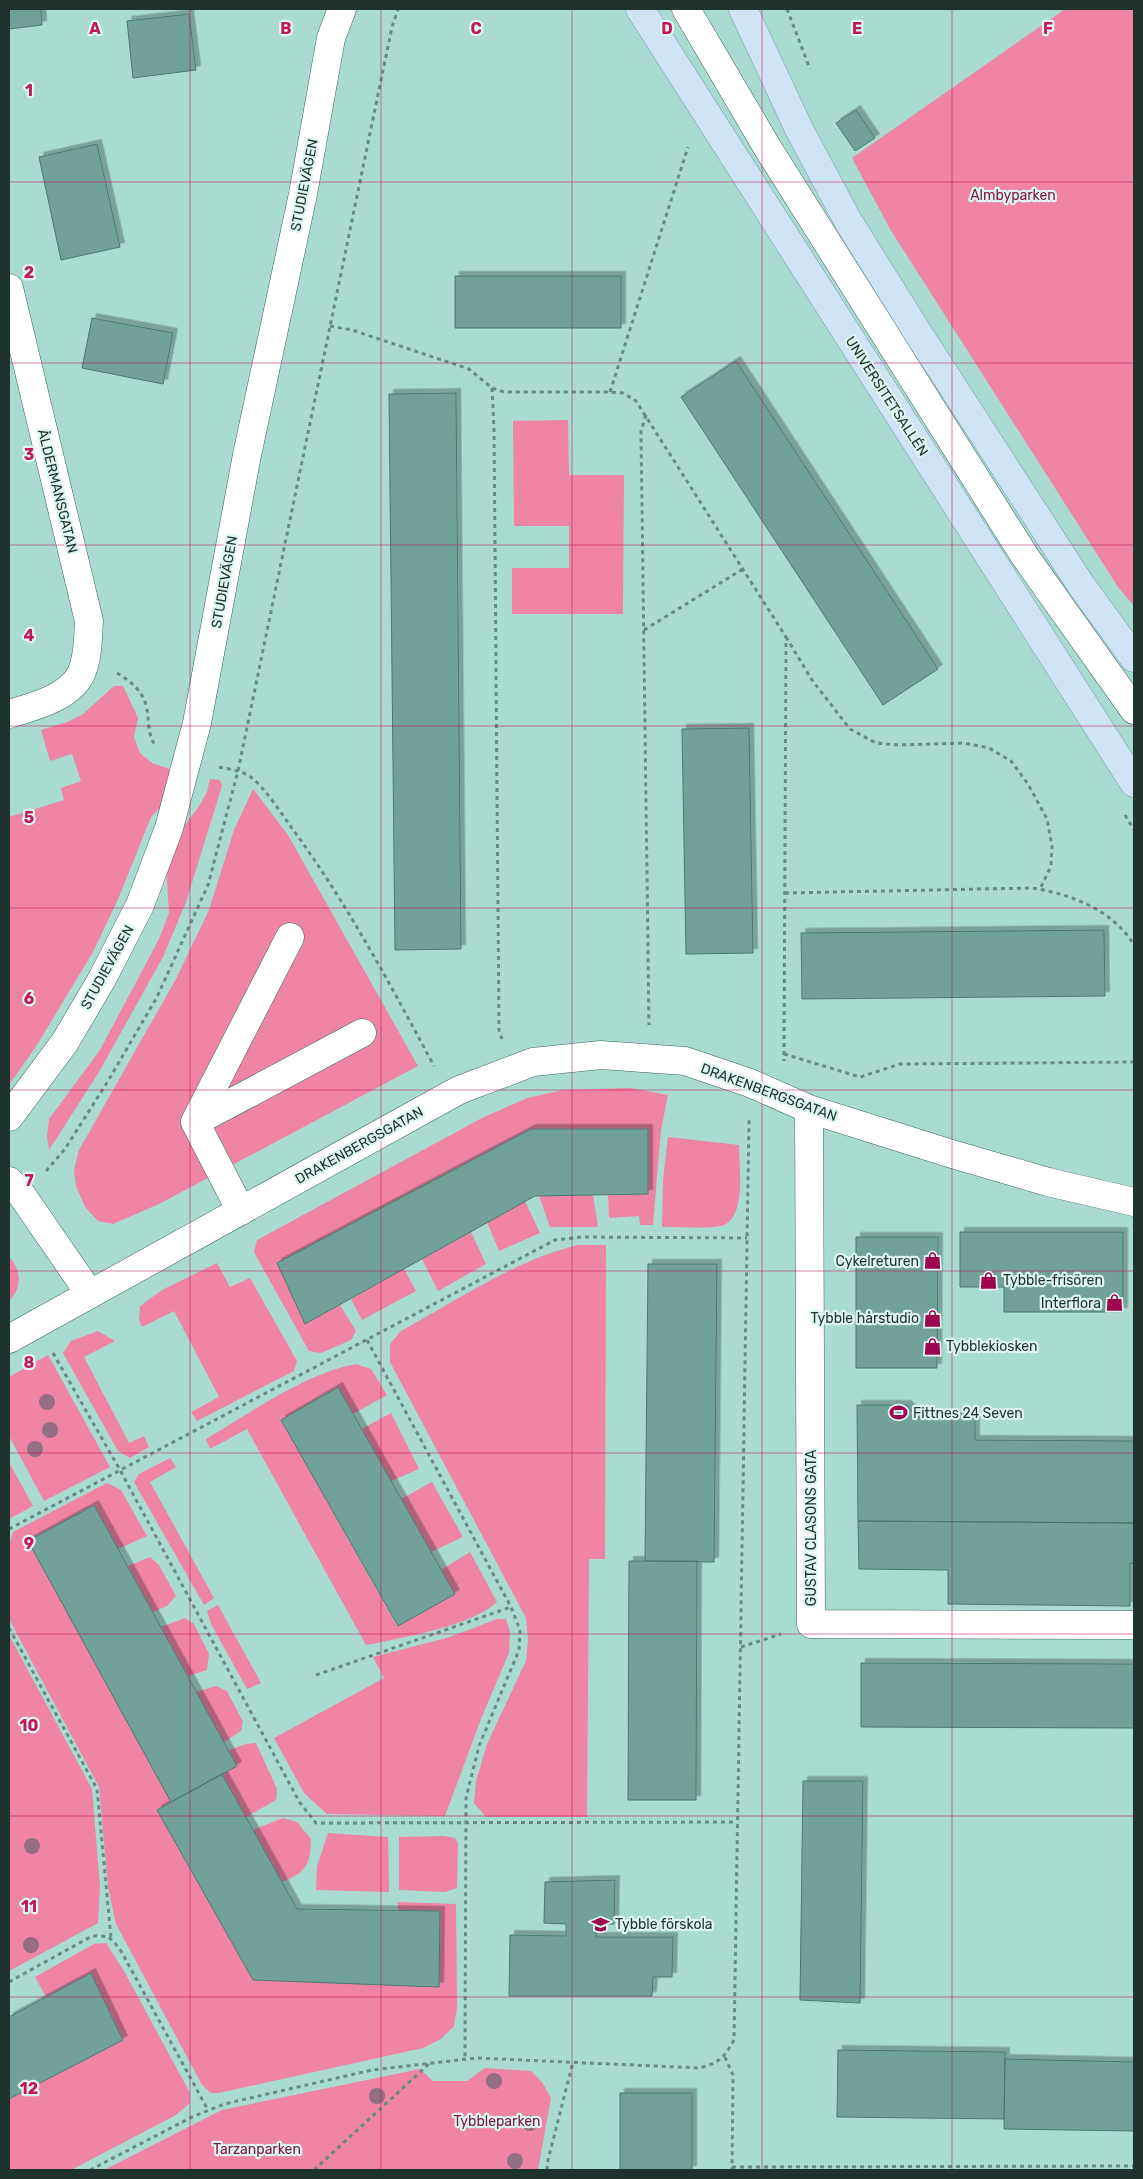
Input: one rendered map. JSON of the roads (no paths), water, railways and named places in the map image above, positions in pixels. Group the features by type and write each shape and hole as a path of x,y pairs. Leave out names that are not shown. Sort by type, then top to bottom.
{"main road":[{"name":"UNIVERSITETSALLÉN","path":"640,9 1134,783"},
{"path":"743,9 799,129 848,221 918,334 1081,585 1134,658"}],"street":[{"name":"STUDIEVÄGEN","path":"9,1117 65,1042 102,978 140,905 169,828 197,723 247,455 302,194 332,38 342,9"},
{"path":"686,9 767,147 1024,555 1134,710"},
{"name":"ÅLDERMANSGATAN","path":"9,288 89,621 84,663 80,675 51,701 9,714"},
{"path":"195,1122 290,937"},
{"path":"195,1122 362,1033"},
{"name":"DRAKENBERGSGATAN","path":"9,1338 450,1095 534,1062 593,1056 685,1061 784,1096 809,1109 978,1162 1048,1182 1134,1202"},
{"name":"GUSTAV CLASONS GATA","path":"809,1109 811,1624 1134,1625"},
{"path":"195,1122 241,1210"},
{"path":"9,1181 19,1191 90,1294"}],"place":[{"name":"Cykelreturen","path":"933,1261"},
{"name":"Tybble-frisören","path":"989,1280"},
{"name":"Interflora","path":"1115,1303"},
{"name":"Tybble hårstudio","path":"933,1318"},
{"name":"Tybblekiosken","path":"932,1346"},
{"name":"Fittnes 24 Seven","path":"899,1413"},
{"name":"Tybble förskola","path":"601,1924"}],"park label":[{"name":"Almbyparken","path":"1013,195"},
{"name":"Tybbleparken","path":"497,2121"},
{"name":"Tarzanparken","path":"257,2149"}]}
